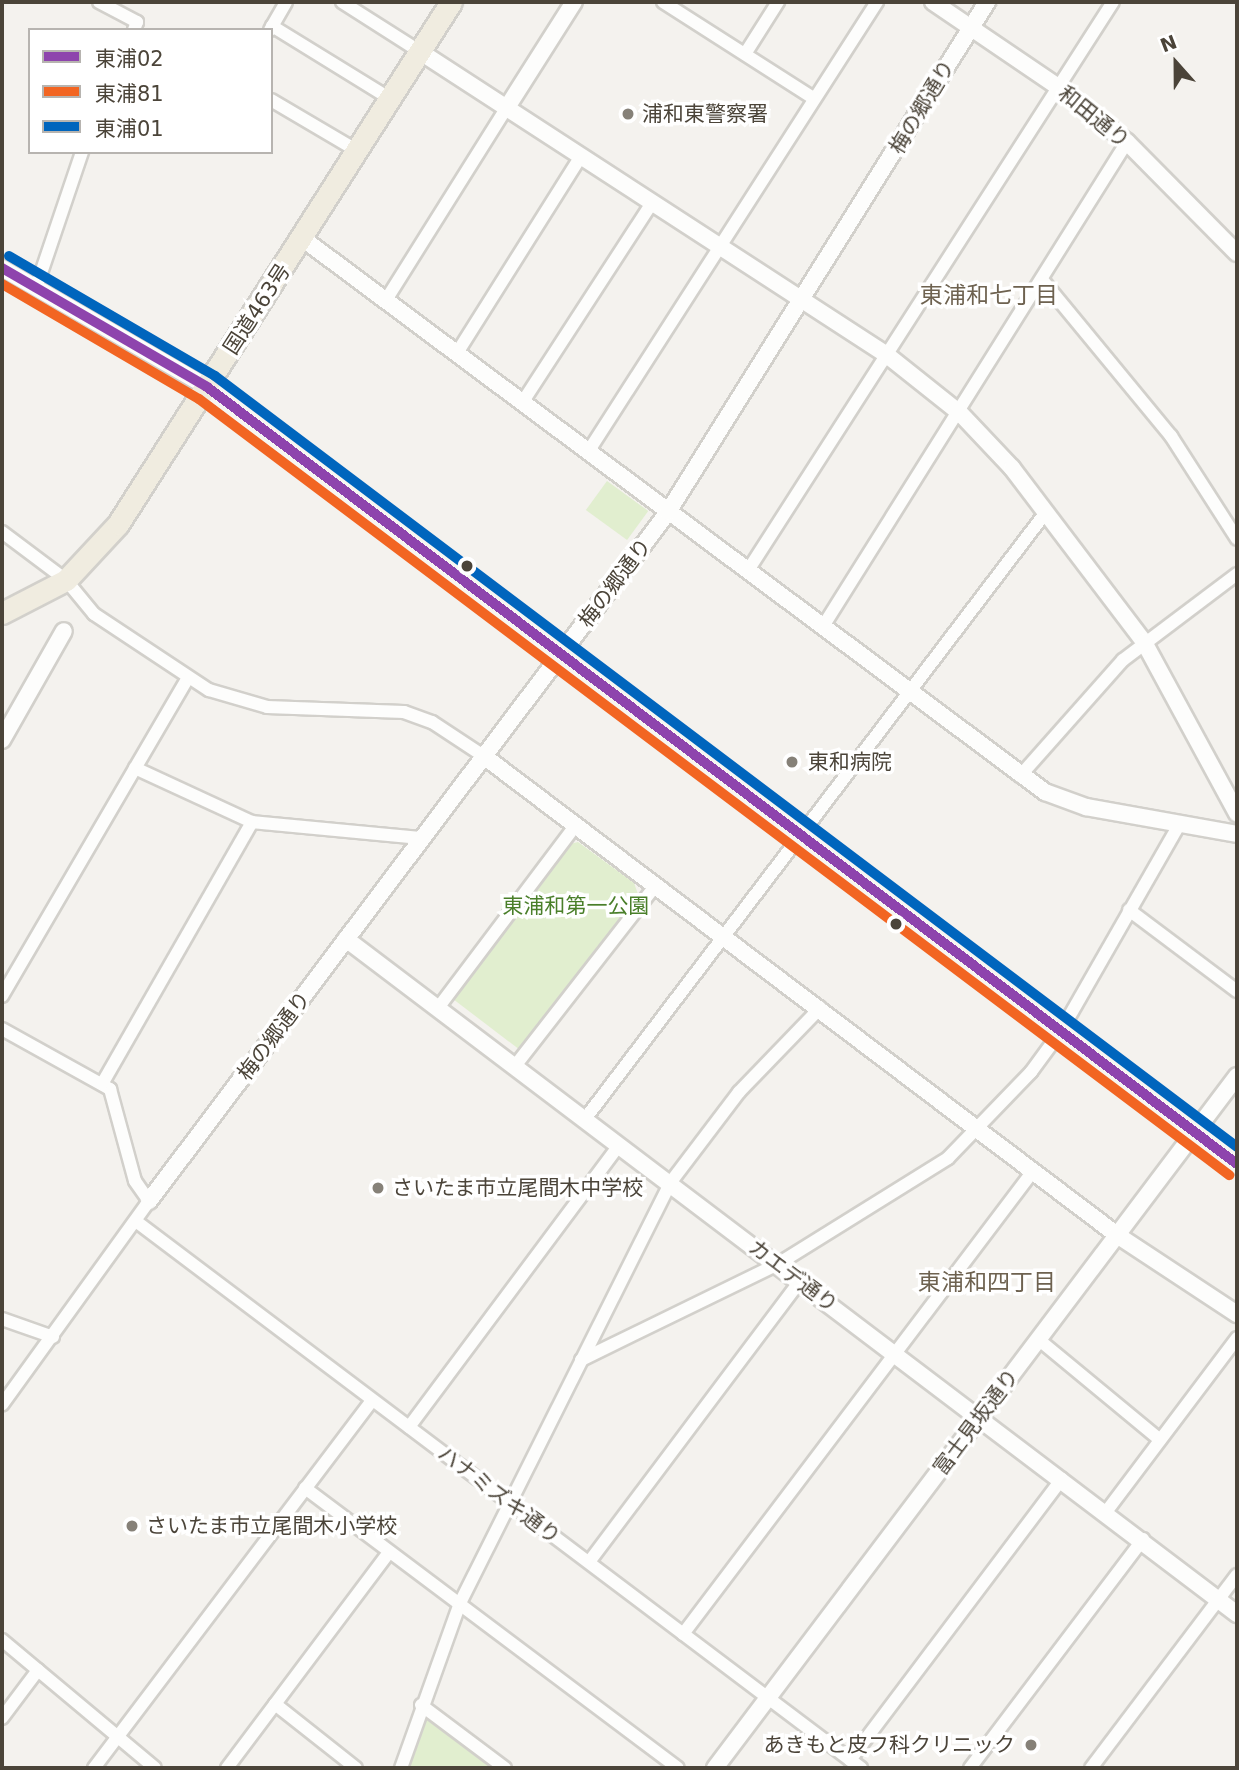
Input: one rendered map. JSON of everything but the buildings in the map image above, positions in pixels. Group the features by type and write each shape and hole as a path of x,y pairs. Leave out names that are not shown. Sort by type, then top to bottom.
{"highway":[{"name":"国道463号","path":"2,614 66,580 118,524 451,2"}],"main road":[{"path":"207,387 1237,1164"}],"street":[{"path":"99,2 137,22 135,28"},
{"path":"271,28 286,2"},
{"path":"342,2 887,355 960,413 1046,512 1144,642 1237,813"},
{"path":"386,300 575,2"},
{"path":"745,54 778,2"},
{"path":"588,452 877,2"},
{"name":"和田通り","path":"933,2 1055,85 1127,142 1237,253"},
{"name":"梅の郷通り","path":"149,1201 668,512 803,301 987,2"},
{"path":"747,572 887,355 1055,85 1113,2"},
{"path":"671,4 813,98"},
{"path":"273,29 389,98"},
{"path":"273,101 356,150"},
{"path":"822,628 1044,282 1127,142"},
{"path":"36,288 81,154"},
{"path":"457,353 580,158"},
{"path":"522,403 651,204"},
{"path":"302,238 907,692 1045,792 1086,807 1237,834"},
{"path":"2,268 207,387"},
{"path":"1044,282 1171,436 1237,539"},
{"path":"585,1119 1046,512"},
{"path":"2,531 66,580 94,614 187,679 267,708 404,712 432,722 485,757 1117,1235 1237,1314"},
{"path":"1020,776 1144,642 1236,579"},
{"path":"2,740 64,631"},
{"path":"2,996 187,679"},
{"path":"135,768 252,822 422,838"},
{"path":"102,1084 252,822"},
{"path":"580,1360 778,1265 891,1199 978,1130 1060,1031 1180,823"},
{"path":"438,1008 575,826"},
{"path":"515,1066 655,886"},
{"path":"1129,910 1237,991"},
{"name":"カエデ通り","path":"346,939 1143,1539 1237,1614"},
{"path":"401,1768 421,1705 460,1602 670,1183 739,1093 820,1008"},
{"path":"2,1029 110,1089 135,1181 149,1201 137,1222 2,1405"},
{"name":"富士見坂通り","path":"715,1768 1237,1076"},
{"path":"409,1427 619,1144"},
{"path":"683,1634 1032,1171"},
{"name":"ハナミズキ通り","path":"137,1222 856,1764"},
{"path":"589,1562 800,1281"},
{"path":"2,1319 53,1337"},
{"path":"1106,1512 1237,1338"},
{"path":"1038,1339 1160,1440"},
{"path":"94,1768 372,1400"},
{"path":"856,1764 1062,1479"},
{"path":"305,1488 678,1768"},
{"path":"970,1768 1143,1539"},
{"path":"227,1768 389,1552"},
{"path":"1091,1768 1237,1575"},
{"path":"2,1640 155,1768"},
{"path":"2,1718 38,1670"},
{"path":"275,1704 356,1768"},
{"path":"421,1705 505,1768"}],"green space":[{"path":"607,481 648,511 627,540 586,510"},
{"name":"東浦和第一公園","path":"578,842 634,883 638,894 520,1050 453,999 570,844"},
{"path":"427,1719 493,1768 409,1768"}],"transit line":[{"name":"東浦01","path":"9,256 215,376 1237,1147"},
{"name":"東浦02","path":"2,268 207,387 1237,1164"},
{"name":"東浦81","path":"2,284 199,399 1229,1175"}],"place":[{"name":"浦和東警察署","path":"628,114"},
{"name":"東和病院","path":"792,762"},
{"name":"さいたま市立尾間木中学校","path":"378,1188"},
{"name":"さいたま市立尾間木小学校","path":"132,1526"},
{"name":"あきもと皮フ科クリニック","path":"1031,1745"}],"district":[{"name":"東浦和七丁目","path":"989,295"},
{"name":"東浦和四丁目","path":"987,1282"}]}
